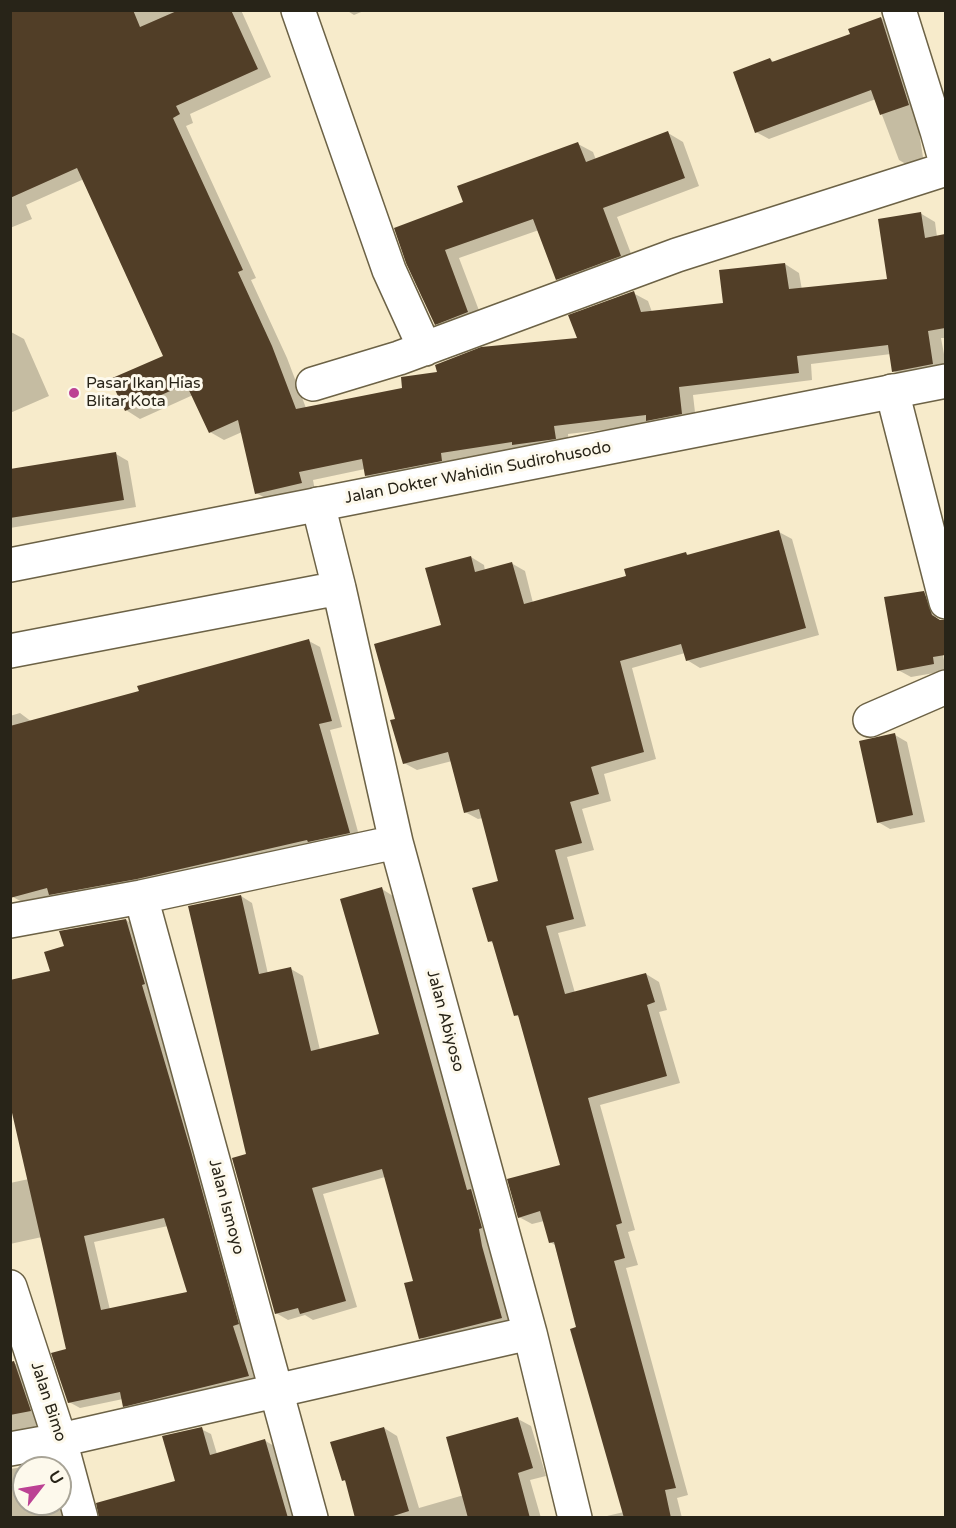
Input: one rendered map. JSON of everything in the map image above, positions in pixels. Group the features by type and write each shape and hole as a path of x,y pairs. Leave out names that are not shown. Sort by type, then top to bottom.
{"street":[{"path":"298,10 389,270 425,349"},
{"path":"898,10 937,130 945,163"},
{"path":"313,384 425,349 676,255 945,169"},
{"name":"Jalan Dokter Wahidin Sudirohusodo","path":"10,565 320,514 945,381"},
{"path":"892,391 945,602"},
{"name":"Jalan Abiyoso","path":"320,514 339,588 396,842 530,1333 575,1518"},
{"path":"10,651 339,588"},
{"path":"870,720 945,687"},
{"path":"10,921 141,897 396,842"},
{"name":"Jalan Ismoyo","path":"141,897 311,1518"},
{"name":"Jalan Bimo","path":"10,1287 60,1440 81,1518"},
{"path":"10,1449 60,1440 530,1333"}],"building":[{"path":"10,10 133,10 140,27 179,10 231,10 258,69 176,106 180,114 173,118 243,270 238,272 272,346 296,409 402,388 401,377 437,372 435,365 481,347 577,338 568,315 634,291 641,312 723,303 719,270 785,263 789,289 887,279 878,219 921,212 925,238 945,234 945,328 928,331 933,364 892,372 888,345 797,356 799,373 679,387 682,414 646,421 646,415 554,426 556,439 512,445 512,442 441,453 442,461 365,476 362,459 299,472 302,483 255,494 238,420 209,433 186,384 125,411 110,379 163,356 77,168 10,198"},
{"path":"881,17 909,105 880,115 871,90 755,133 733,72 770,58 772,62 850,34 848,29"},
{"path":"668,131 685,178 603,208 621,256 556,280 533,219 445,250 468,312 435,325 406,263 394,228 463,202 457,186 578,142 586,162"},
{"path":"116,452 124,500 10,518 10,469"},
{"path":"779,530 806,628 686,661 681,644 620,661 644,752 591,767 599,794 570,802 582,843 555,850 574,919 546,926 565,994 646,973 655,1002 647,1005 667,1076 588,1098 622,1223 616,1225 625,1258 614,1261 676,1488 665,1490 671,1518 624,1518 570,1329 576,1327 554,1242 549,1243 540,1211 518,1218 507,1179 560,1165 518,1015 514,1016 492,941 488,942 472,888 498,881 479,809 464,813 448,752 403,764 390,720 395,719 374,644 441,625 425,568 471,556 475,572 512,562 524,604 626,576 624,569"},
{"path":"924,591 932,615 945,620 945,655 933,657 934,664 897,671 884,597"},
{"path":"309,639 332,721 319,724 350,833 308,842 307,840 137,879 49,895 47,888 10,898 10,726 139,691 137,686"},
{"path":"895,733 913,815 877,823 859,741"},
{"path":"382,887 467,1190 471,1189 482,1228 479,1229 482,1246 502,1318 419,1339 404,1283 413,1281 382,1169 312,1188 346,1301 300,1314 298,1308 275,1314 232,1158 246,1154 188,906 241,895 259,974 291,967 311,1051 379,1034 340,899"},
{"path":"126,919 145,984 142,985 239,1324 233,1326 249,1376 123,1407 120,1392 68,1403 51,1353 66,1349 10,1104 10,980 50,971 44,952 64,946 59,931","holes":["164,1218 187,1292 101,1310 84,1236"]},
{"path":"14,1361 31,1411 10,1415 10,1362"},
{"path":"518,1417 533,1468 518,1473 530,1518 468,1518 446,1437"},
{"path":"202,1427 210,1455 265,1439 288,1518 99,1518 96,1503 175,1481 162,1436"},
{"path":"384,1427 409,1511 387,1518 355,1518 345,1480 342,1481 330,1442"}],"place":[{"name":"Pasar Ikan Hias Blitar Kota","path":"74,393"}]}
